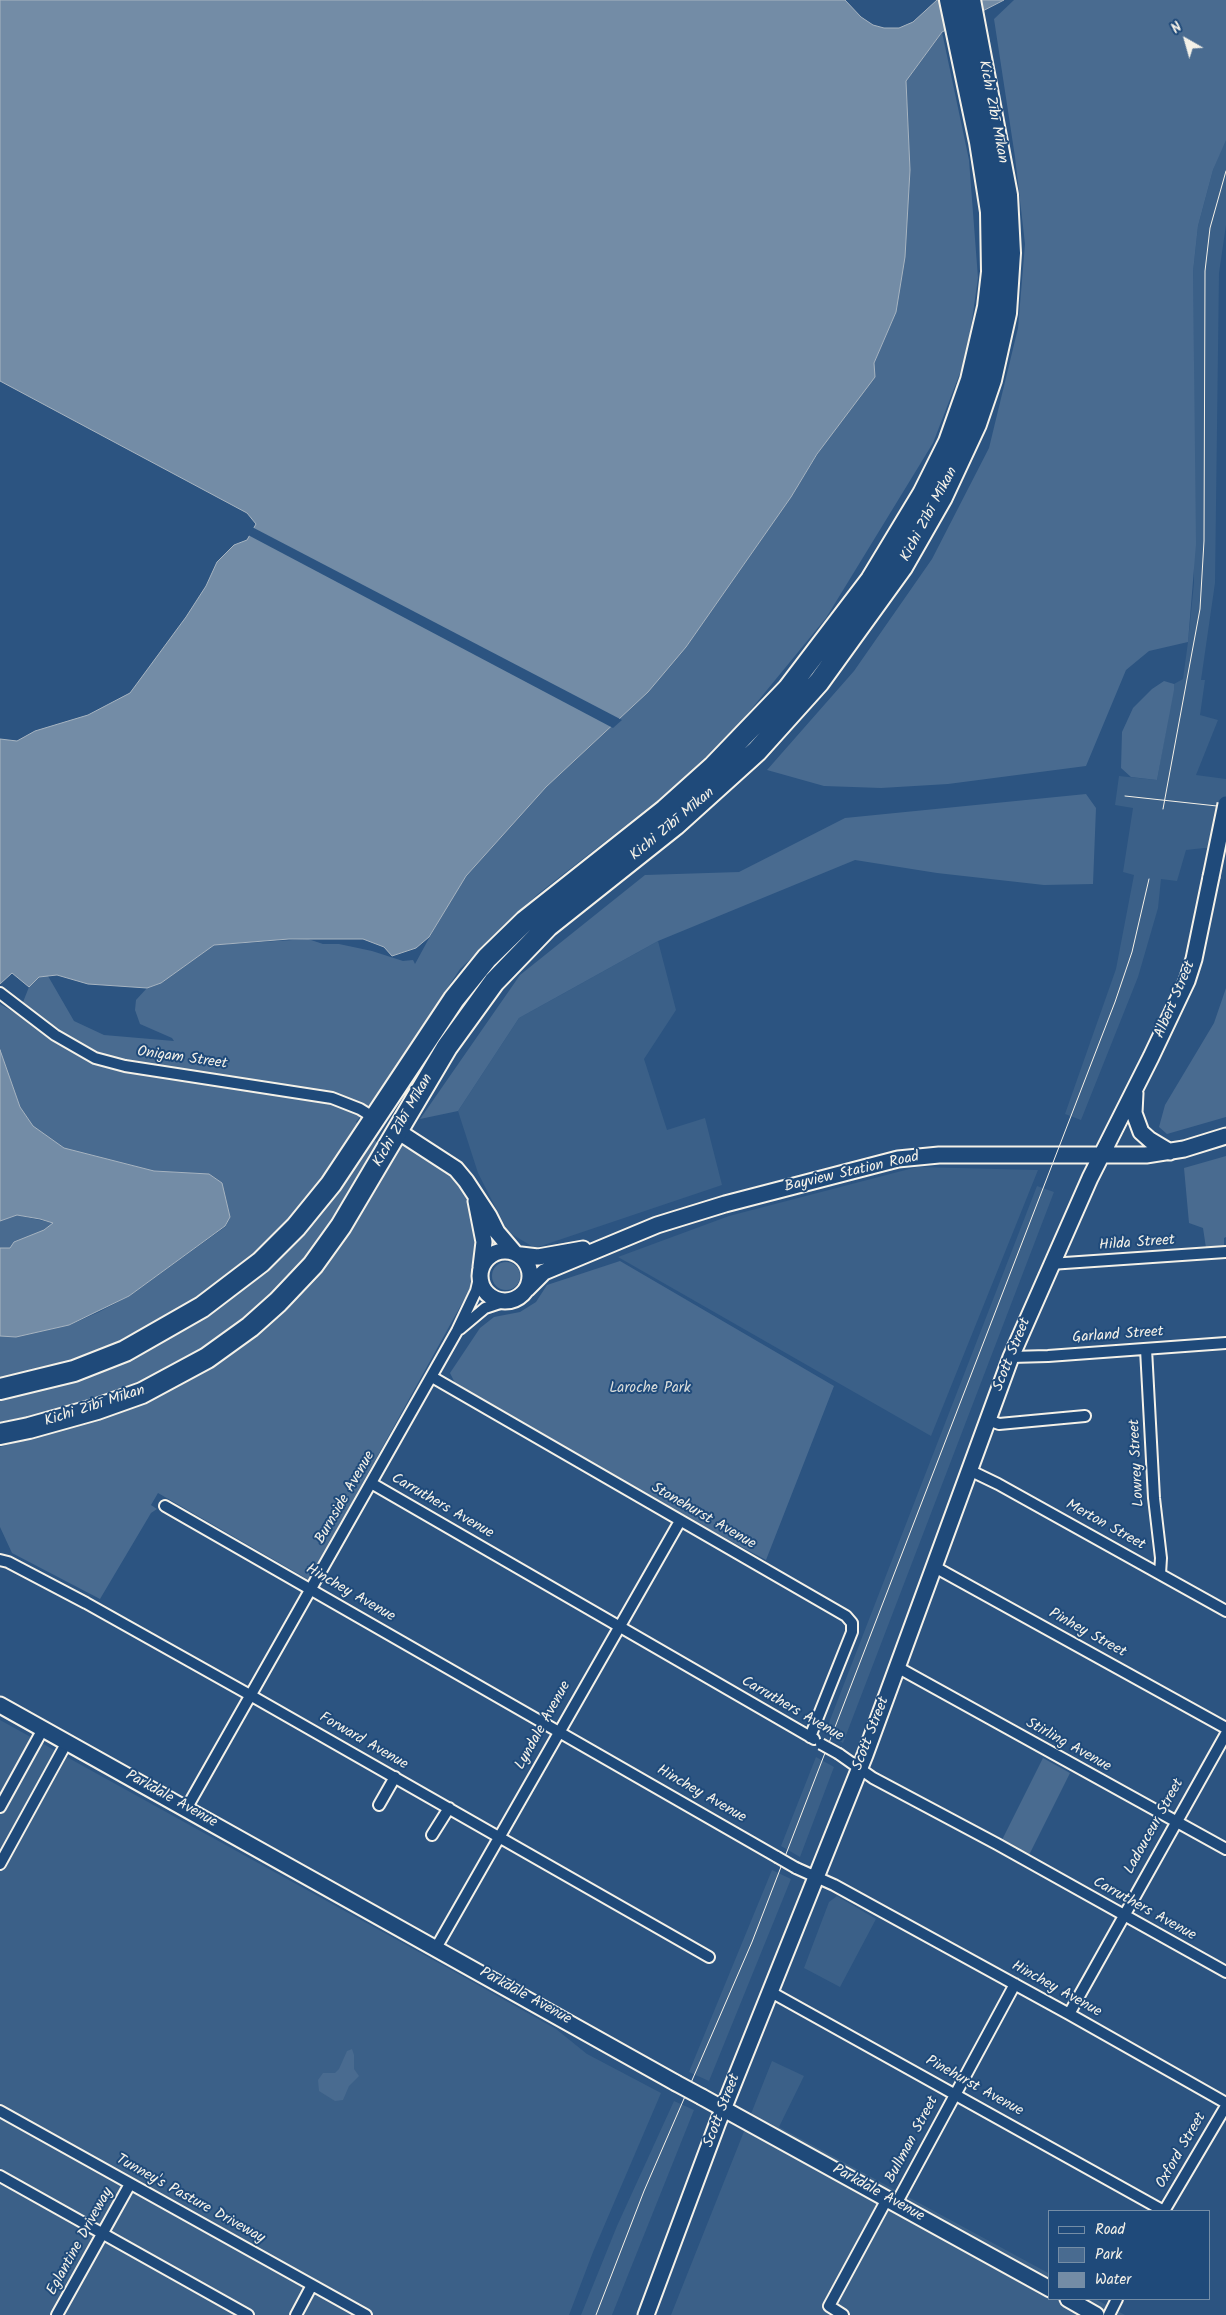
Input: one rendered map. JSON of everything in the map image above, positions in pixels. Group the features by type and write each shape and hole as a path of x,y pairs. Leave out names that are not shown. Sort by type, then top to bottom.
{"highway":[{"name":"Kichi Zībī Mīkan","path":"0,1435 97,1409 142,1393 201,1362 250,1327 284,1296 322,1253 399,1132 458,1031 494,982 558,918 688,803 739,742 788,689 851,609 890,550 927,486 948,442 971,380 985,323 992,272 991,212 980,142 950,0"},
{"name":"Kichi Zībī Mīkan","path":"1,1389 74,1371 125,1351 176,1324 228,1289 261,1262 302,1220 331,1184 454,999 487,958 525,921 757,751 819,682 871,612 902,567 942,496 972,433 991,380 1006,313 1010,253 1007,195 970,0"},
{"path":"376,1119 399,1132"}],"main road":[{"name":"Albert Street","path":"1101,1155 1187,980 1194,959 1226,804"},
{"path":"1137,1082 1134,1108 1137,1125 1141,1132 1150,1140 1170,1152"},
{"path":"399,1132 450,1164 475,1194 497,1232 530,1268 530,1280 527,1289 517,1298 506,1301 499,1300 488,1295 484,1289 481,1272 484,1242 475,1194"},
{"name":"Bayview Station Road","path":"527,1289 544,1272 604,1245 714,1207 898,1159 939,1154 1146,1155 1201,1145 1226,1136"},
{"name":"Scott Street","path":"646,2315 723,2108 860,1768 1011,1357 1050,1264 1101,1155"},
{"name":"Bayview Station Road","path":"518,1254 547,1256 604,1245"},
{"path":"481,1272 486,1260 496,1252 507,1250 518,1254"},
{"name":"Parkdale Avenue","path":"0,1705 676,2083 1048,2288"},
{"path":"1070,2300 1096,2315"}],"street":[{"name":"Onigam Street","path":"0,993 84,1054 108,1062 332,1098 360,1109 376,1119"},
{"name":"Hilda Street","path":"1050,1264 1226,1252"},
{"name":"Burnside Avenue","path":"186,1809 457,1331 476,1291 481,1272"},
{"name":"Burnside Avenue","path":"457,1331 485,1308 506,1301"},
{"name":"Garland Street","path":"1011,1357 1025,1358 1226,1343"},
{"name":"Lowrey Street","path":"1146,1349 1154,1498 1161,1558 1160,1574"},
{"name":"Stonehurst Avenue","path":"432,1376 846,1616 852,1623 851,1634 810,1736"},
{"path":"988,1420 999,1424 1085,1416"},
{"name":"Merton Street","path":"969,1470 998,1484 1226,1611"},
{"name":"Carruthers Avenue","path":"371,1484 810,1736 873,1778 1004,1848 1226,1972"},
{"name":"Hinchey Avenue","path":"165,1506 796,1868 834,1885 1015,1984 1226,2104"},
{"name":"Lyndale Avenue","path":"436,1948 680,1520"},
{"name":"Forward Avenue","path":"0,1560 8,1562 86,1603 709,1957"},
{"name":"Pinhey Street","path":"933,1566 1226,1728"},
{"name":"Stirling Avenue","path":"897,1667 1226,1849"},
{"path":"0,1807 43,1729"},
{"name":"Ladouceur Street","path":"1069,2014 1175,1821 1226,1734"},
{"path":"0,1864 68,1742"},
{"path":"379,1805 395,1777"},
{"path":"432,1835 449,1808"},
{"name":"Bullman Street","path":"842,2315 829,2306 955,2093 1015,1984"},
{"name":"Pinehurst Avenue","path":"769,1991 1162,2210"},
{"name":"Oxford Street","path":"1165,2210 1226,2104"},
{"name":"Tunney's Pasture Driveway","path":"0,2111 366,2315"},
{"path":"0,2176 248,2315"},
{"name":"Eglantine Driveway","path":"57,2315 130,2184"},
{"path":"296,2315 312,2285"},
{"path":"1109,2315 1116,2300"}],"shaded area":[{"path":"1226,137 1226,225 1219,273 1215,583 1201,680 1205,680 1200,715 1218,720 1196,775 1226,779 1226,849 1204,848 1186,850 1177,881 1161,879 1158,908 1138,977 1081,1120 1065,1114 1116,969 1134,875 1123,872 1133,808 1115,805 1119,776 1157,780 1174,684 1183,679 1194,583 1193,272 1198,226 1213,170"},
{"path":"658,941 676,1010 644,1059 667,1130 705,1118 722,1185 535,1248 508,1232 478,1173 458,1111 519,1018"},
{"path":"917,1167 1038,1170 931,1436 618,1257 729,1216"},
{"path":"1037,1186 1054,1192 843,1743 826,1733 830,1720"},
{"path":"0,1720 556,2029 587,2054 661,2093 593,2252 569,2315 0,2315"},
{"path":"816,1757 834,1767 800,1857 781,1846"},
{"path":"772,1870 791,1879 709,2081 689,2072"},
{"path":"837,1896 876,1919 840,1987 804,1968 829,1902"},
{"path":"772,2061 804,2076 779,2127 1048,2273 1048,2300 1097,2300 1125,2315 671,2315"},
{"path":"674,2101 694,2110 612,2315 581,2315 617,2226"}],"green space":[{"path":"1014,0 1226,0 1226,140 1213,170 1198,226 1193,272 1196,544 1188,642 1149,651 1126,670 1086,766 948,784 881,788 824,786 767,770 854,671 932,559 989,448 1018,328 1025,244 1015,157 994,19"},
{"path":"942,32 969,160 978,278 967,355 933,443 826,618 735,729 685,779 538,894 460,969 378,1093 356,1122 381,1146 309,1258 242,1323 168,1373 93,1403 0,1422 0,1336 16,1337 69,1325 99,1312 129,1296 225,1227 230,1217 222,1183 209,1174 154,1171 64,1148 33,1126 20,1107 2,1058 0,1050 0,1004 15,1013 23,1002 29,987 39,977 48,976 74,1021 104,1035 174,1041 172,1038 140,1024 135,1010 136,1000 147,988 161,983 214,945 308,939 323,944 339,944 372,951 403,961 413,960 415,964 446,907 466,876 546,787 686,647 791,497 874,363 896,312 910,170 906,81"},
{"path":"1164,681 1174,684 1174,690 1157,780 1131,777 1121,768 1122,732 1133,708 1152,689"},
{"path":"1086,794 1096,808 1093,884 1044,885 937,873 855,860 658,941 519,1018 458,1111 420,1119 520,975 645,875 739,872 845,818"},
{"path":"1226,988 1226,1117 1167,1134 1159,1127 1165,1105 1214,1023"},
{"path":"401,1143 441,1166 462,1189 475,1221 479,1239 471,1287 309,1580 158,1493 151,1505 157,1509 151,1513 100,1599 12,1553 0,1527 0,1447 90,1422 139,1403 175,1387 240,1347 269,1323"},
{"path":"1226,1156 1226,1237 1224,1238 1224,1247 1206,1248 1203,1228 1189,1223 1184,1168"},
{"path":"17,1215 53,1223 44,1230 14,1242 10,1248 0,1248 0,1221"},
{"name":"Laroche Park","path":"620,1261 834,1386 766,1560 619,1481 455,1383 450,1373 480,1328 494,1317 520,1312 536,1302 547,1285"},
{"path":"506,1262 516,1266 520,1276 516,1286 506,1290 496,1286 492,1276 496,1266"},
{"path":"1043,1758 1070,1773 1029,1855 1002,1840"},
{"path":"352,2049 354,2069 359,2076 349,2086 343,2100 335,2101 319,2091 318,2080 323,2073 335,2073 339,2069 347,2051"}],"water":[{"path":"0,0 845,0 861,17 873,25 884,28 899,28 913,22 937,0 1004,0 942,32 906,81 910,170 905,257 896,312 874,363 875,377 817,454 791,497 686,647 648,692 546,787 466,876 429,937 416,948 392,956 384,947 363,939 289,939 214,945 161,983 147,988 88,984 57,975 39,977 29,987 12,973 0,984 0,739 17,741 35,731 88,715 130,693 186,617 206,586 217,562 234,545 247,540 256,524 247,513 0,381"},
{"path":"0,1050 20,1107 33,1126 64,1148 154,1171 209,1174 222,1183 230,1217 225,1226 129,1296 69,1325 16,1337 0,1336 0,1248 10,1248 14,1242 44,1230 53,1223 17,1215 0,1221"}],"pier":[{"path":"252,527 622,720 613,728 248,535"}],"tram line":[{"path":"1163,809 1200,609 1204,541 1205,271 1210,228 1226,171"},
{"path":"1125,796 1226,807"},
{"path":"596,2315 644,2191 752,1942 1115,1002 1132,952 1149,879"}]}
